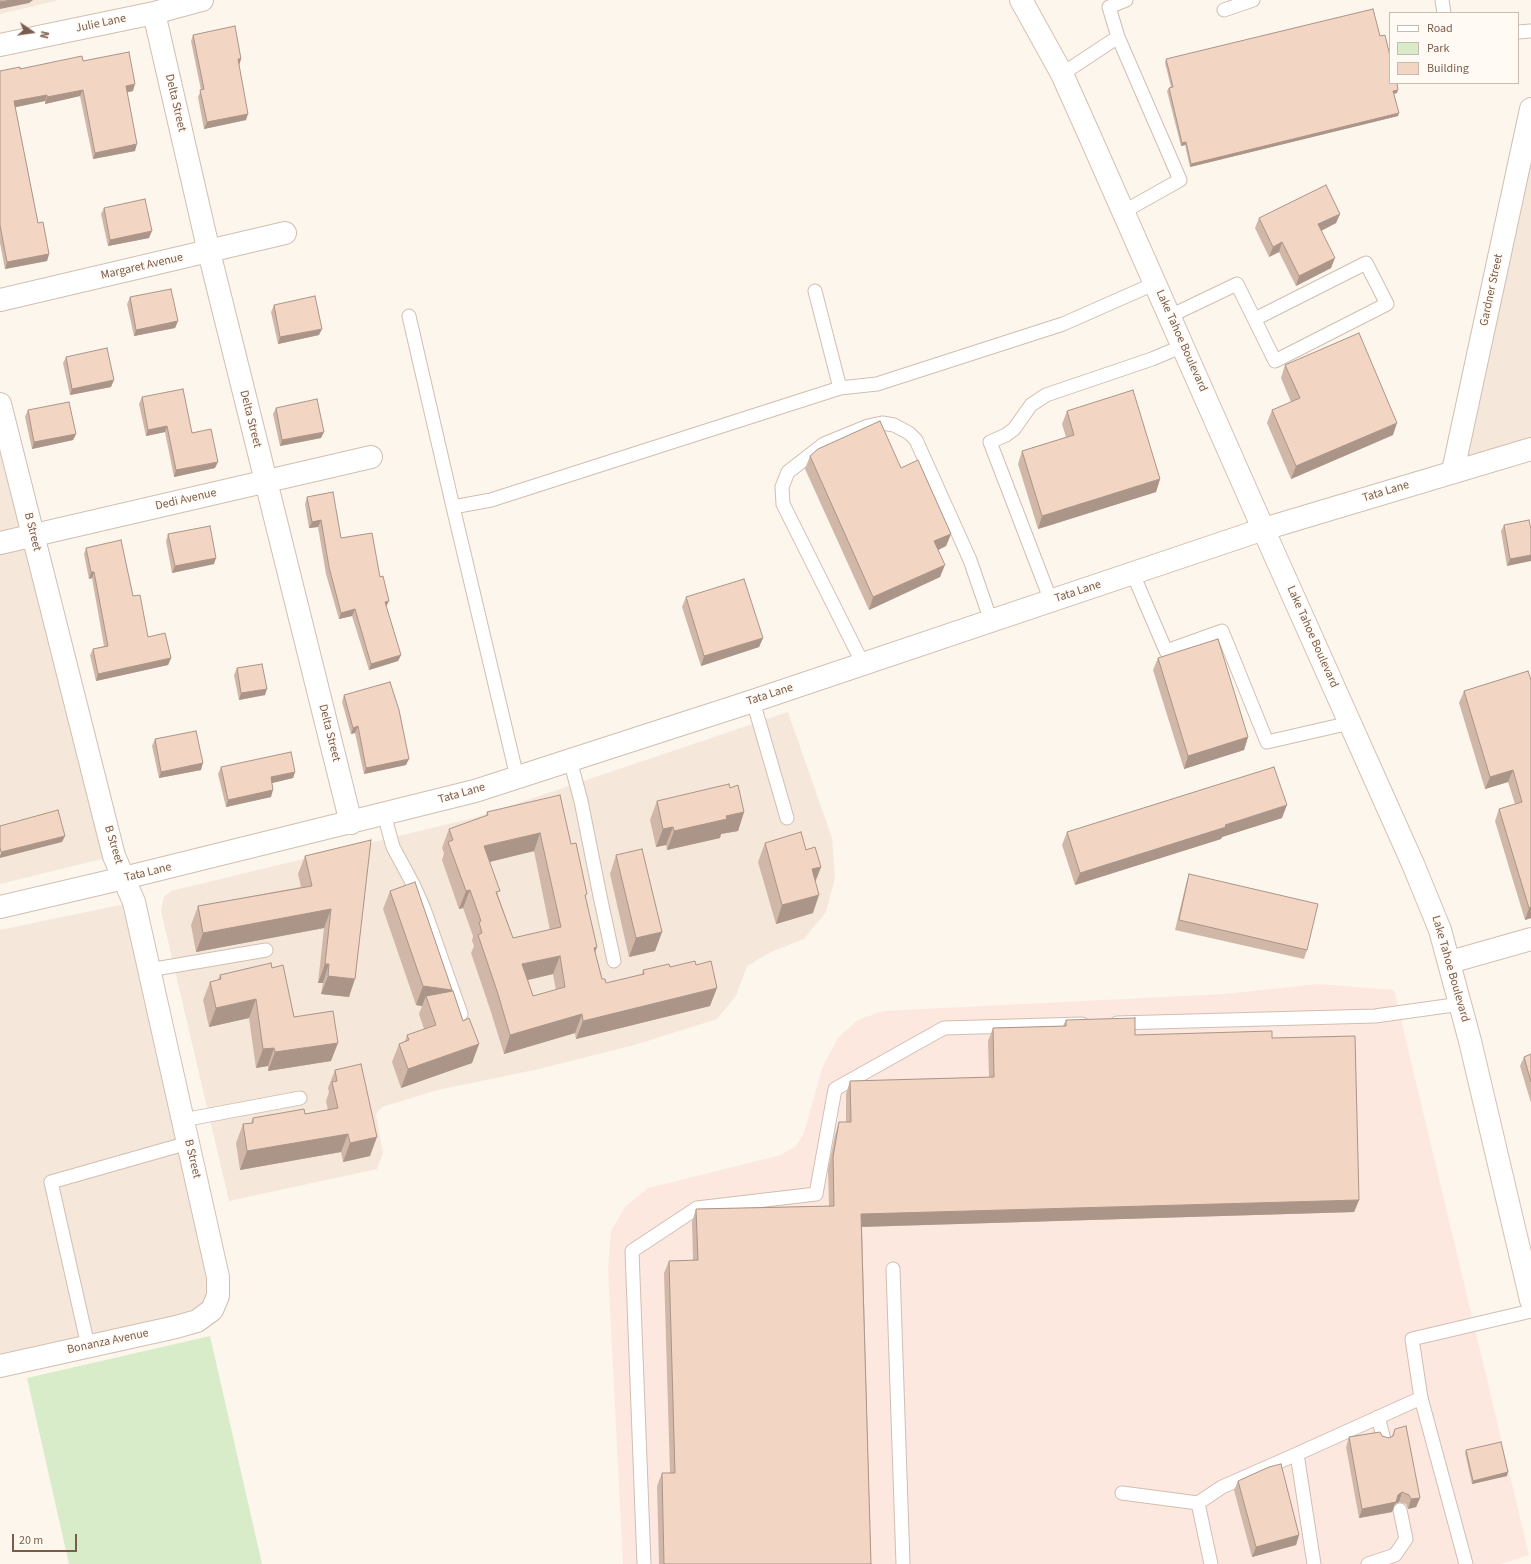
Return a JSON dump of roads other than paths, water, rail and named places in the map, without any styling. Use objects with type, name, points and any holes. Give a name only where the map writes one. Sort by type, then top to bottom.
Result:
[{"type":"street","name":"Julie Lane","points":[[0,45],[154,13],[202,0]]},
{"type":"street","name":"Lake Tahoe Boulevard","points":[[1021,0],[1062,74],[1413,864],[1440,930],[1461,1004],[1531,1300]]},
{"type":"street","name":"Delta Street","points":[[154,13],[209,252],[351,823]]},
{"type":"street","name":"Gardner Street","points":[[1454,471],[1531,109]]},
{"type":"street","name":"Margaret Avenue","points":[[0,300],[285,233]]},
{"type":"street","name":"B Street","points":[[0,404],[114,856],[134,902],[218,1277],[218,1296],[212,1310]]},
{"type":"street","name":"Tata Lane","points":[[0,907],[351,823],[475,791],[753,701],[1264,529],[1531,449]]},
{"type":"street","name":"Dedi Avenue","points":[[0,543],[371,457]]},
{"type":"street","points":[[1450,962],[1531,939]]},
{"type":"street","name":"Bonanza Avenue","points":[[0,1366],[176,1327],[197,1321],[212,1310]]},
{"type":"lane","points":[[1123,212],[1180,180],[1118,37],[1109,7],[1126,0]]},
{"type":"lane","points":[[1224,10],[1253,0]]},
{"type":"lane","points":[[1442,0],[1444,12]]},
{"type":"lane","points":[[1519,32],[1531,31]]},
{"type":"lane","points":[[1062,74],[1118,37]]},
{"type":"lane","points":[[1170,316],[1237,284],[1275,361],[1387,304],[1366,263],[1255,319]]},
{"type":"lane","points":[[453,507],[491,500],[840,388],[877,384],[1064,324],[1156,283]]},
{"type":"lane","points":[[814,291],[840,388]]},
{"type":"lane","points":[[409,316],[517,777]]},
{"type":"lane","points":[[1051,601],[990,442],[1006,435],[1014,428],[1031,405],[1046,395],[1152,359],[1183,346]]},
{"type":"lane","points":[[863,664],[783,504],[782,487],[788,472],[824,444],[868,426],[882,422],[894,425],[909,433],[916,440],[970,560],[991,621]]},
{"type":"lane","points":[[1133,574],[1166,651],[1222,631],[1267,742],[1350,722]]},
{"type":"lane","points":[[753,701],[787,818]]},
{"type":"lane","points":[[570,760],[586,822],[614,961]]},
{"type":"lane","points":[[384,814],[393,847],[414,886],[424,909],[461,1014]]},
{"type":"lane","points":[[149,970],[266,950]]},
{"type":"lane","points":[[644,1564],[632,1251],[697,1208],[816,1194],[835,1089],[944,1028],[1375,1016],[1461,1004]]},
{"type":"lane","points":[[183,1120],[300,1098]]},
{"type":"lane","points":[[88,1346],[51,1182],[188,1143]]},
{"type":"lane","points":[[893,1269],[903,1564]]},
{"type":"lane","points":[[1466,1564],[1421,1398],[1412,1339],[1531,1311]]},
{"type":"lane","points":[[1122,1493],[1198,1503],[1222,1487],[1421,1398]]},
{"type":"lane","points":[[1378,1418],[1384,1440]]},
{"type":"lane","points":[[1296,1454],[1314,1564]]},
{"type":"lane","points":[[1198,1503],[1211,1564]]},
{"type":"lane","points":[[1368,1564],[1395,1555],[1406,1540],[1400,1510]]}]
